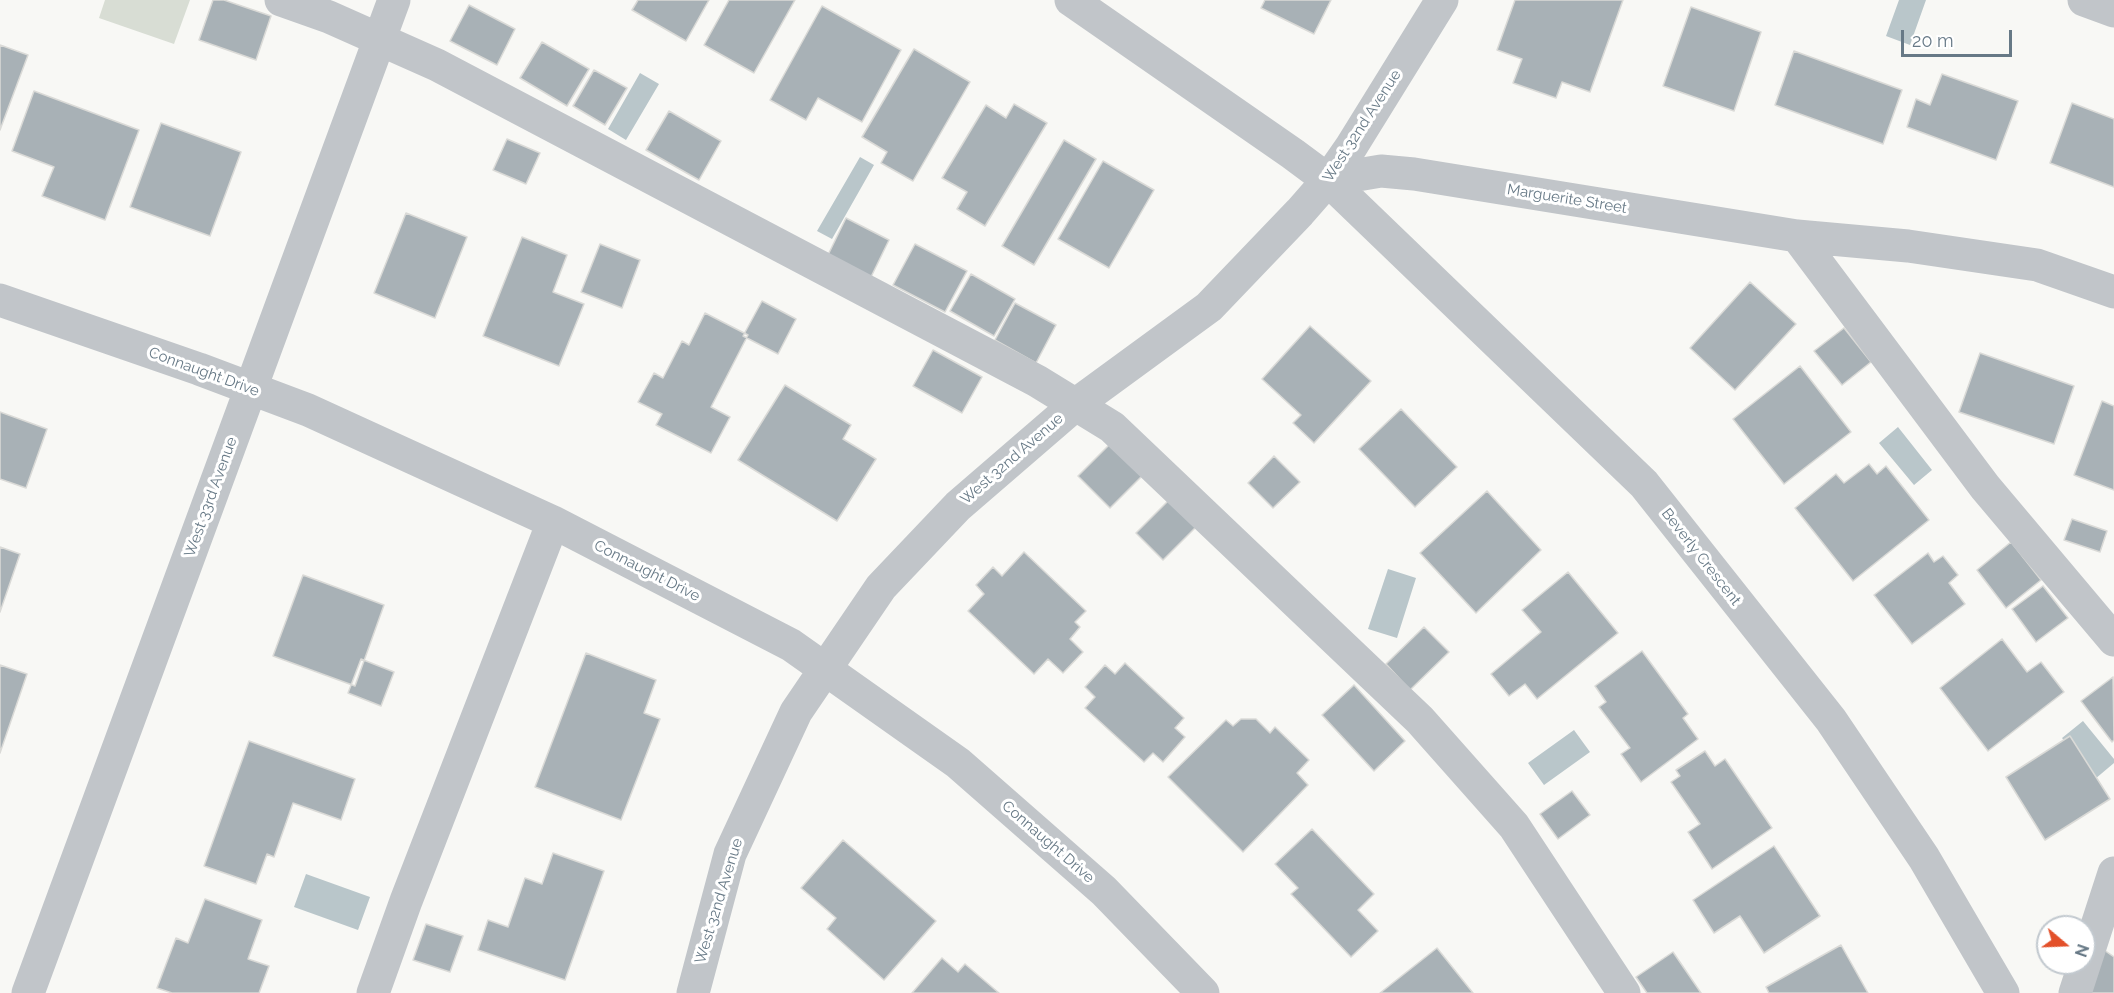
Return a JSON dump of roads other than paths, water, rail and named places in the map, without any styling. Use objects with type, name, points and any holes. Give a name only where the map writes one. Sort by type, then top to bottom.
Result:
[{"type":"street","points":[[281,0],[329,17],[437,65],[1037,381],[1112,427],[1420,720],[1514,826],[1624,993]]},
{"type":"street","name":"West 33rd Avenue","points":[[28,993],[394,0]]},
{"type":"street","points":[[1071,0],[1293,153],[1328,180]]},
{"type":"street","name":"West 32nd Avenue","points":[[693,993],[730,854],[796,712],[881,587],[958,506],[1075,405],[1209,307],[1300,212],[1328,180],[1362,130],[1442,0]]},
{"type":"street","points":[[2084,0],[2114,11]]},
{"type":"street","name":"Marguerite Street","points":[[1328,180],[1381,171],[1414,174],[1797,236],[1908,246],[2037,266],[2114,292]]},
{"type":"street","name":"Beverly Crescent","points":[[1328,180],[1644,484],[1831,720],[1924,858],[2003,993]]},
{"type":"street","points":[[1797,236],[1984,487],[2114,640]]},
{"type":"street","name":"Connaught Drive","points":[[0,300],[308,410],[553,522],[791,645],[958,763],[1104,891],[1203,993]]},
{"type":"street","points":[[374,993],[406,901],[553,522]]},
{"type":"street","points":[[2075,993],[2114,873]]}]
